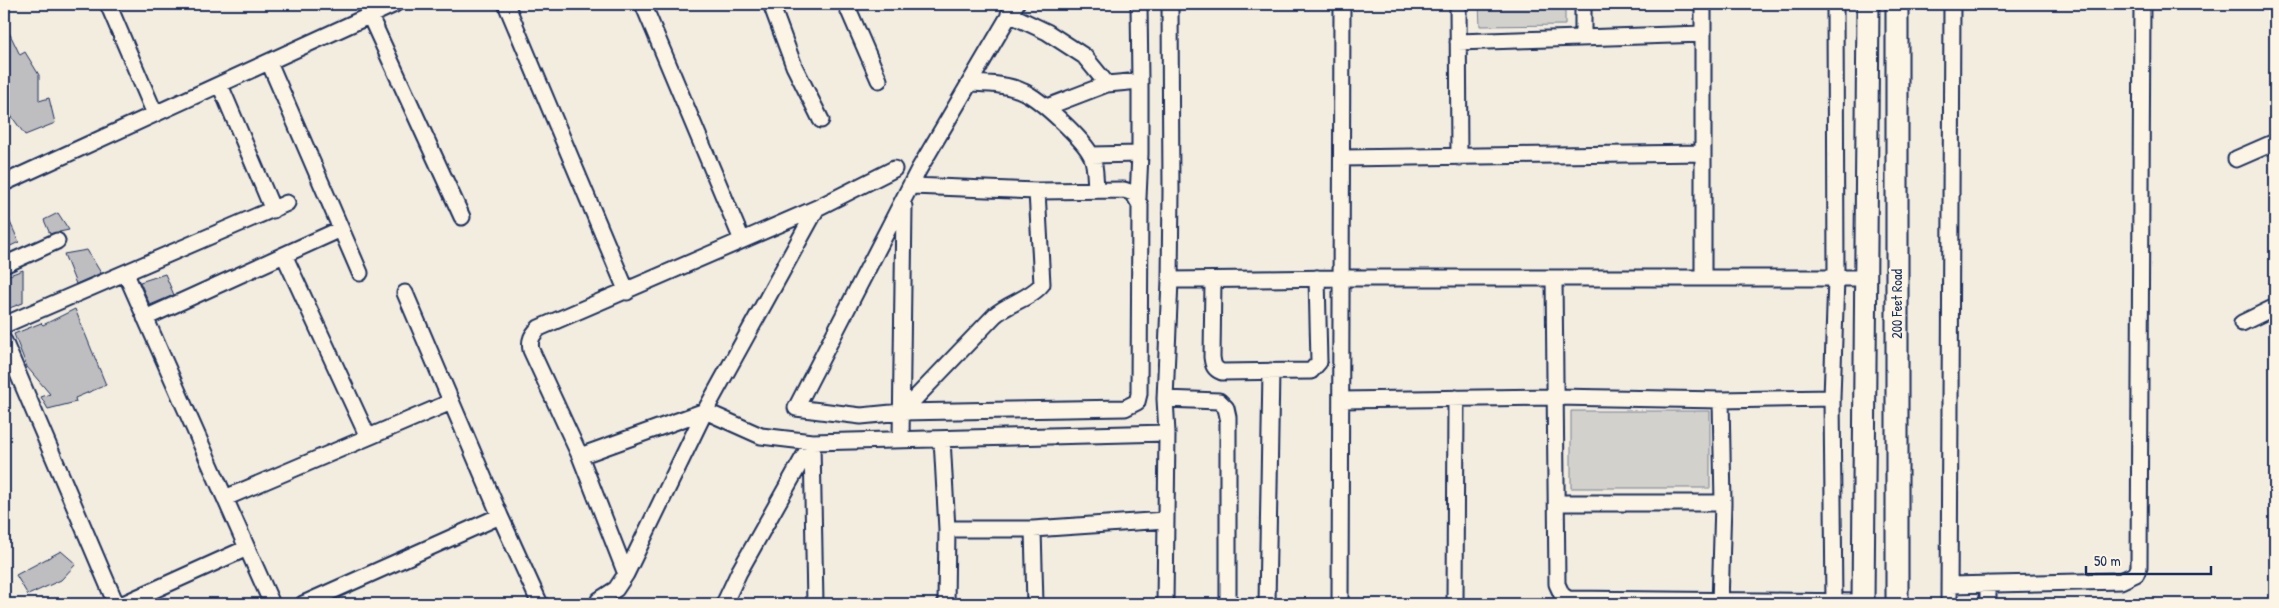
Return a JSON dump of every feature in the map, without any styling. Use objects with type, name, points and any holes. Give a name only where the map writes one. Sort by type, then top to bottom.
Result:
[{"type":"street","points":[[108,4],[155,114]]},
{"type":"street","points":[[4,183],[395,4]]},
{"type":"street","points":[[506,4],[627,292]]},
{"type":"street","points":[[643,4],[742,240]]},
{"type":"street","points":[[770,4],[794,66],[821,120]]},
{"type":"street","points":[[846,4],[880,80]]},
{"type":"street","points":[[1107,84],[1084,56],[1013,9],[919,169],[904,202],[796,408],[861,416],[902,412],[1125,408],[1137,402],[1139,394],[1140,215],[1138,198],[1140,154],[1139,4]]},
{"type":"street","points":[[1165,604],[1167,433],[1165,399],[1170,280],[1170,4]]},
{"type":"street","points":[[1340,604],[1342,4]]},
{"type":"street","points":[[1458,4],[1458,157]]},
{"type":"street","points":[[1582,4],[1583,38]]},
{"type":"street","points":[[1703,277],[1704,4]]},
{"type":"street","points":[[1834,603],[1832,398],[1836,278],[1835,4]]},
{"type":"street","points":[[1554,278],[1558,503],[1557,584],[1562,595],[1568,599],[1618,602],[1863,603],[1868,4]]},
{"type":"street","name":"200 Feet Road","points":[[1897,4],[1897,604]]},
{"type":"street","points":[[1949,604],[1952,4]]},
{"type":"street","points":[[1949,585],[2121,581],[2136,574],[2139,566],[2142,4]]},
{"type":"street","points":[[370,16],[462,217]]},
{"type":"street","points":[[1458,42],[1704,34]]},
{"type":"street","points":[[269,62],[360,273]]},
{"type":"street","points":[[1046,107],[1107,84],[1140,81]]},
{"type":"street","points":[[970,83],[999,85],[1024,91],[1046,107],[1091,155],[1096,189]]},
{"type":"street","points":[[4,325],[280,207],[220,85]]},
{"type":"street","points":[[2236,159],[2275,142]]},
{"type":"street","points":[[1342,158],[1703,153]]},
{"type":"street","points":[[1091,155],[1140,154]]},
{"type":"street","points":[[626,574],[580,456],[529,342],[539,328],[627,292],[817,208],[894,169]]},
{"type":"street","points":[[912,186],[1037,191],[1124,190],[1133,193],[1138,198]]},
{"type":"street","points":[[902,412],[995,315],[1042,284],[1037,191]]},
{"type":"street","points":[[901,440],[904,202]]},
{"type":"street","points":[[599,600],[616,589],[626,574],[704,411],[817,208]]},
{"type":"street","points":[[145,318],[341,229]]},
{"type":"street","points":[[4,265],[57,241]]},
{"type":"street","points":[[284,255],[368,437]]},
{"type":"street","points":[[126,274],[272,604]]},
{"type":"street","points":[[1170,280],[1317,278],[1866,278]]},
{"type":"street","points":[[1213,280],[1213,365],[1217,370],[1222,372],[1311,371],[1319,362],[1317,278]]},
{"type":"street","points":[[404,293],[540,604]]},
{"type":"street","points":[[2242,322],[2275,307]]},
{"type":"street","points":[[4,340],[116,604]]},
{"type":"street","points":[[1267,604],[1271,371]]},
{"type":"street","points":[[1341,400],[1556,397],[1721,400],[1832,398]]},
{"type":"street","points":[[1455,604],[1456,398]]},
{"type":"street","points":[[1165,399],[1219,401],[1226,408],[1228,417],[1228,604]]},
{"type":"street","points":[[1720,602],[1723,503],[1721,400]]},
{"type":"street","points":[[225,498],[451,402]]},
{"type":"street","points":[[580,456],[704,411],[761,436],[812,442],[1167,433]]},
{"type":"street","points":[[942,439],[947,529],[946,604]]},
{"type":"street","points":[[724,604],[739,572],[812,442]]},
{"type":"street","points":[[812,442],[815,604]]},
{"type":"street","points":[[1558,503],[1723,503]]},
{"type":"street","points":[[303,604],[500,516]]},
{"type":"street","points":[[947,529],[1034,529],[1165,520]]},
{"type":"street","points":[[1034,529],[1035,604]]},
{"type":"street","points":[[123,604],[247,548]]},
{"type":"street","points":[[1988,584],[1988,604]]},
{"type":"shaded area","points":[[1479,4],[1565,4],[1565,25],[1480,26]]},
{"type":"shaded area","points":[[1571,411],[1710,411],[1710,488],[1571,488]]},
{"type":"building","points":[[4,22],[20,55],[25,52],[39,75],[39,101],[49,98],[55,123],[25,135],[7,110],[4,97]]},
{"type":"building","points":[[4,209],[19,242],[4,249]]},
{"type":"building","points":[[58,213],[69,230],[50,234],[44,220]]},
{"type":"building","points":[[87,250],[101,273],[76,284],[64,254]]},
{"type":"building","points":[[23,270],[23,303],[4,310],[4,277]]},
{"type":"building","points":[[165,274],[174,295],[150,305],[140,282]]},
{"type":"building","points":[[75,309],[106,385],[75,398],[76,402],[48,409],[41,397],[50,394],[27,367],[14,334],[41,323],[43,325]]},
{"type":"building","points":[[61,551],[76,564],[61,580],[28,595],[16,575]]}]
